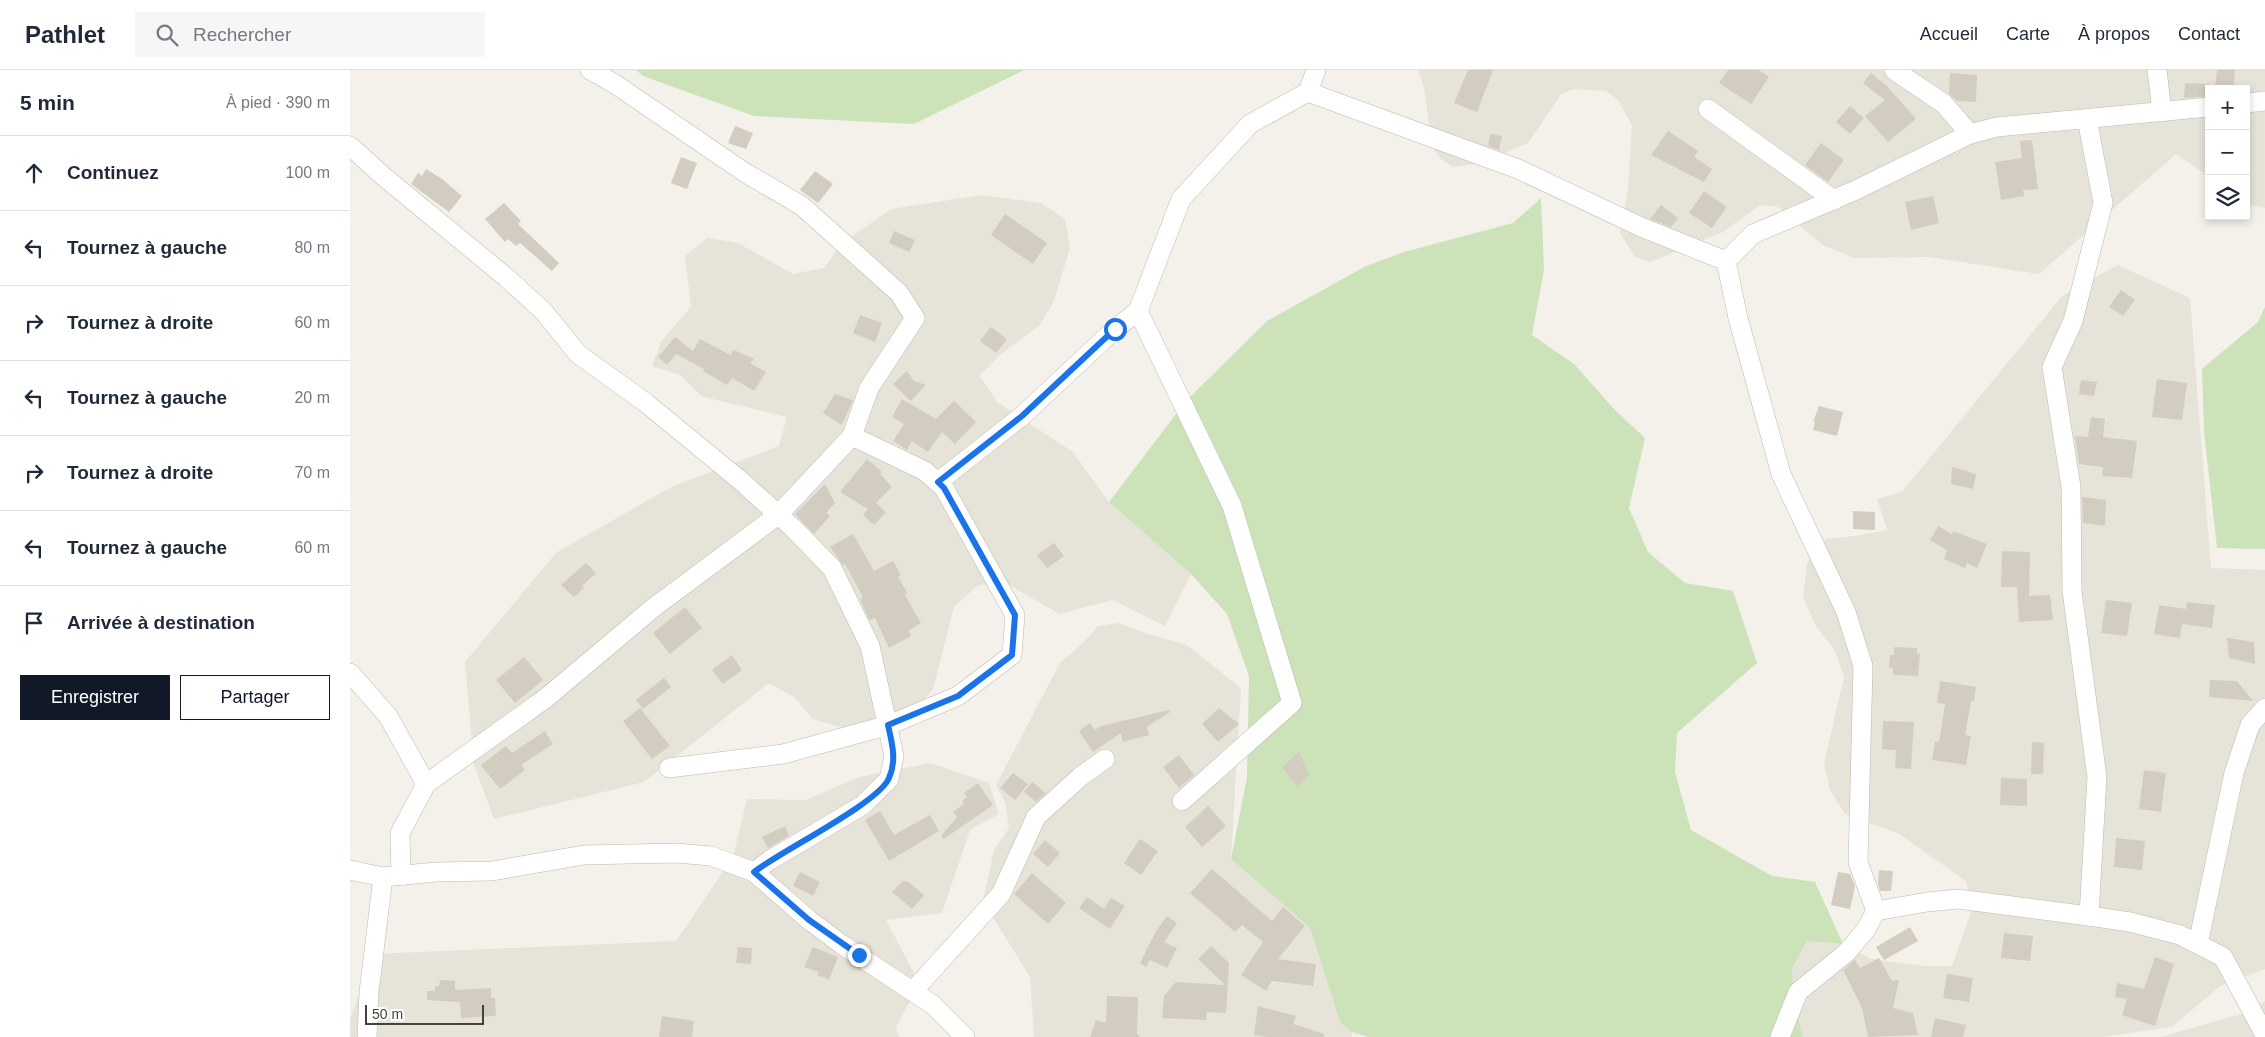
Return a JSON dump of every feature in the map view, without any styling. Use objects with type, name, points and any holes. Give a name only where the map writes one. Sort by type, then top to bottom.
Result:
[{"type":"street","points":[[367,1037],[369,992],[400,833],[426,784],[546,698],[653,608],[778,515],[852,436],[870,388],[915,318],[899,293],[802,206],[744,172],[615,84],[590,70]]},
{"type":"street","points":[[938,482],[1022,416],[1115,329],[1138,312],[1182,199],[1250,124],[1308,92],[1316,70]]},
{"type":"street","points":[[1894,70],[1942,103],[1970,134]]},
{"type":"street","points":[[2157,70],[2162,112]]},
{"type":"street","points":[[1308,92],[1518,169],[1641,228],[1726,261]]},
{"type":"street","points":[[2250,103],[2265,102]]},
{"type":"street","points":[[1726,261],[1753,234],[1834,200],[1970,134],[1997,127],[2205,107]]},
{"type":"street","points":[[1708,109],[1834,200]]},
{"type":"street","points":[[2087,119],[2104,203],[2073,320],[2052,367],[2071,487],[2072,591],[2097,777],[2089,916]]},
{"type":"street","points":[[350,146],[383,176],[507,278],[544,312],[578,354],[646,403],[741,481],[832,568],[870,646],[894,756],[889,779],[863,805],[770,860],[754,872]]},
{"type":"street","points":[[1726,261],[1738,318],[1781,474],[1846,612],[1863,666],[1858,862],[1876,910],[1865,931],[1846,953],[1798,992],[1780,1037]]},
{"type":"street","points":[[1138,312],[1232,506],[1292,704],[1182,801]]},
{"type":"street","points":[[670,768],[783,754],[888,725],[958,696],[1012,655],[1015,615],[944,488],[925,471],[852,436]]},
{"type":"street","points":[[350,673],[388,716],[426,784]]},
{"type":"street","points":[[2198,944],[2234,773],[2250,725],[2265,708]]},
{"type":"street","points":[[913,991],[1001,894],[1036,817],[1080,777],[1105,759]]},
{"type":"street","points":[[350,870],[392,877],[436,872],[492,871],[584,855],[648,854],[711,856],[754,872],[815,925],[933,1005],[965,1037]]},
{"type":"street","points":[[1876,910],[1958,899],[2130,922],[2180,934],[2222,957],[2265,1035]]},
{"type":"shaded area","points":[[1418,70],[2265,70],[2265,208],[2250,205],[2250,85],[2205,85],[2205,174],[2176,154],[2039,274],[1929,257],[1854,258],[1823,245],[1778,207],[1760,205],[1723,232],[1650,262],[1635,257],[1620,233],[1628,190],[1632,126],[1618,100],[1606,91],[1574,89],[1561,94],[1528,143],[1482,163],[1453,167],[1441,159],[1432,146],[1424,87]]},
{"type":"shaded area","points":[[982,195],[1041,203],[1065,219],[1070,248],[1054,301],[1040,325],[1001,354],[980,376],[997,402],[1073,452],[1109,502],[1191,574],[1165,626],[1113,600],[1059,614],[1008,584],[978,585],[954,607],[933,689],[915,713],[889,725],[843,728],[813,719],[794,697],[769,683],[644,782],[494,819],[474,765],[465,662],[556,553],[673,486],[779,446],[787,417],[701,396],[680,375],[652,366],[662,340],[691,307],[685,256],[707,238],[738,243],[793,274],[824,268],[841,244],[891,209]]},
{"type":"shaded area","points":[[2118,265],[2190,298],[2211,568],[2265,570],[2265,969],[2220,986],[2172,1027],[2101,1037],[1803,1037],[1793,996],[1791,968],[1807,941],[1843,944],[1871,959],[1925,966],[1952,966],[1972,909],[1966,881],[1899,834],[1845,814],[1830,790],[1824,763],[1844,677],[1835,651],[1816,626],[1803,597],[1807,563],[1825,539],[1887,530],[1877,499],[1902,492],[2062,296]]},
{"type":"shaded area","points":[[1119,623],[1151,635],[1187,645],[1241,688],[1231,859],[1310,928],[1340,1022],[1352,1032],[1352,1037],[1034,1037],[1030,977],[983,901],[994,850],[1009,828],[1005,802],[996,785],[1060,663],[1085,641],[1098,626]]},
{"type":"shaded area","points":[[931,763],[989,783],[999,814],[970,830],[942,913],[886,920],[914,973],[910,1001],[896,1027],[899,1037],[350,1037],[350,1019],[373,954],[676,941],[733,857],[747,799],[806,800],[859,777]]},
{"type":"shaded area","points":[[2265,1001],[2265,1037],[2161,1037],[2251,1011]]},
{"type":"green space","points":[[636,70],[1024,70],[914,124],[754,116],[643,76]]},
{"type":"green space","points":[[1541,198],[1544,270],[1532,335],[1574,364],[1615,410],[1645,438],[1629,508],[1648,552],[1685,583],[1733,591],[1757,663],[1677,733],[1675,772],[1691,830],[1772,876],[1815,882],[1843,944],[1807,941],[1792,968],[1793,996],[1803,1037],[1368,1037],[1352,1032],[1340,1022],[1310,928],[1231,859],[1247,777],[1249,676],[1227,614],[1191,574],[1109,502],[1186,401],[1267,321],[1366,266],[1404,252],[1513,223]]},
{"type":"green space","points":[[2265,307],[2265,549],[2217,548],[2204,431],[2202,369],[2258,322]]},
{"type":"building","points":[[1468,70],[1493,70],[1477,112],[1454,103]]},
{"type":"building","points":[[1728,70],[1759,70],[1769,77],[1751,104],[1719,83]]},
{"type":"building","points":[[2217,70],[2235,70],[2233,85],[2215,85]]},
{"type":"building","points":[[1871,73],[1886,85],[1916,119],[1888,142],[1865,116],[1885,100],[1863,83]]},
{"type":"building","points":[[1950,73],[1977,75],[1976,102],[1957,101],[1949,94]]},
{"type":"building","points":[[2185,83],[2209,84],[2205,85],[2205,96],[2184,98]]},
{"type":"building","points":[[1850,106],[1864,118],[1850,134],[1836,122]]},
{"type":"building","points":[[735,126],[753,133],[746,149],[728,143]]},
{"type":"building","points":[[1668,131],[1698,151],[1694,157],[1712,169],[1704,182],[1651,155]]},
{"type":"building","points":[[1490,134],[1502,136],[1499,150],[1488,146]]},
{"type":"building","points":[[2032,140],[2038,189],[2023,190],[2024,196],[2001,200],[1995,162],[2022,158],[2020,141]]},
{"type":"building","points":[[1821,143],[1844,160],[1828,182],[1805,165]]},
{"type":"building","points":[[681,157],[697,163],[687,189],[671,183]]},
{"type":"building","points":[[426,169],[442,179],[462,196],[449,212],[411,184],[418,173],[422,176]]},
{"type":"building","points":[[815,171],[833,184],[818,203],[800,190]]},
{"type":"building","points":[[1704,191],[1727,207],[1712,228],[1689,213]]},
{"type":"building","points":[[1933,196],[1939,223],[1911,230],[1905,202]]},
{"type":"building","points":[[504,203],[521,221],[518,224],[559,263],[552,271],[520,243],[516,246],[508,239],[505,242],[485,219]]},
{"type":"building","points":[[1661,205],[1678,218],[1671,227],[1650,219]]},
{"type":"building","points":[[1005,214],[1047,243],[1033,264],[991,235]]},
{"type":"building","points":[[894,231],[915,240],[909,252],[889,243]]},
{"type":"building","points":[[2121,290],[2135,300],[2123,316],[2109,307]]},
{"type":"building","points":[[860,315],[882,323],[875,342],[853,333]]},
{"type":"building","points":[[991,327],[1007,339],[996,353],[980,341]]},
{"type":"building","points":[[675,337],[693,351],[700,339],[730,355],[734,350],[754,359],[750,363],[766,372],[754,391],[732,378],[727,385],[703,371],[704,369],[676,354],[667,365],[658,357]]},
{"type":"building","points":[[907,371],[914,381],[926,385],[911,401],[893,384]]},
{"type":"building","points":[[2157,379],[2187,383],[2182,420],[2152,417]]},
{"type":"building","points":[[2081,380],[2097,382],[2094,396],[2079,394]]},
{"type":"building","points":[[835,394],[853,400],[842,425],[823,413]]},
{"type":"building","points":[[902,399],[936,419],[954,401],[976,422],[955,444],[942,432],[928,452],[912,441],[907,450],[893,441],[904,424],[892,417]]},
{"type":"building","points":[[1819,406],[1843,412],[1837,436],[1813,430],[1815,422],[1813,422]]},
{"type":"building","points":[[2091,417],[2105,419],[2103,437],[2137,441],[2132,478],[2102,476],[2103,467],[2079,464],[2075,436],[2088,437]]},
{"type":"building","points":[[867,459],[882,472],[880,474],[892,487],[876,503],[886,512],[874,525],[863,515],[868,509],[840,492]]},
{"type":"building","points":[[1952,467],[1976,474],[1973,489],[1951,484]]},
{"type":"building","points":[[825,484],[835,503],[826,513],[830,516],[814,534],[795,514]]},
{"type":"building","points":[[2082,497],[2106,500],[2105,526],[2083,523]]},
{"type":"building","points":[[1853,511],[1875,512],[1875,530],[1853,529]]},
{"type":"building","points":[[1938,526],[1952,534],[1953,531],[1987,544],[1977,568],[1967,563],[1965,568],[1944,559],[1947,550],[1930,540]]},
{"type":"building","points":[[853,534],[874,571],[893,561],[901,575],[898,576],[907,593],[905,595],[921,623],[908,631],[911,636],[889,648],[875,618],[869,619],[860,599],[863,597],[845,564],[843,565],[830,547]]},
{"type":"building","points":[[1054,543],[1064,556],[1047,568],[1037,555]]},
{"type":"building","points":[[2002,551],[2030,552],[2029,596],[2050,595],[2053,620],[2019,622],[2017,587],[2001,587]]},
{"type":"building","points":[[586,563],[596,573],[582,586],[584,588],[574,597],[561,585]]},
{"type":"building","points":[[2106,600],[2132,603],[2127,636],[2101,633]]},
{"type":"building","points":[[2187,602],[2215,605],[2212,628],[2182,624],[2180,638],[2154,634],[2159,605],[2186,609]]},
{"type":"building","points":[[685,607],[702,628],[670,654],[653,633]]},
{"type":"building","points":[[2227,638],[2254,642],[2255,664],[2229,658]]},
{"type":"building","points":[[1894,647],[1917,648],[1917,654],[1920,654],[1918,676],[1893,675],[1893,668],[1889,668],[1890,655],[1894,655]]},
{"type":"building","points":[[732,655],[742,670],[723,684],[712,670]]},
{"type":"building","points":[[524,657],[543,680],[515,703],[496,680]]},
{"type":"building","points":[[664,678],[671,687],[643,709],[636,700]]},
{"type":"building","points":[[2210,680],[2237,681],[2253,701],[2209,697]]},
{"type":"building","points":[[1940,681],[1976,687],[1974,701],[1971,701],[1965,735],[1971,736],[1966,765],[1932,760],[1935,742],[1939,742],[1945,704],[1937,703]]},
{"type":"building","points":[[640,708],[670,746],[652,759],[623,721]]},
{"type":"building","points":[[1219,708],[1239,724],[1218,742],[1202,724]]},
{"type":"building","points":[[1169,710],[1170,712],[1147,727],[1149,735],[1123,742],[1121,733],[1093,752],[1079,731],[1090,723],[1095,730],[1101,726]]},
{"type":"building","points":[[1883,721],[1914,722],[1911,769],[1895,768],[1896,750],[1882,749]]},
{"type":"building","points":[[545,731],[553,744],[521,765],[525,770],[500,789],[481,765],[506,746],[512,753]]},
{"type":"building","points":[[2032,742],[2044,743],[2043,774],[2031,774]]},
{"type":"building","points":[[1299,752],[1309,775],[1297,787],[1282,767]]},
{"type":"building","points":[[1179,755],[1194,775],[1179,788],[1163,767]]},
{"type":"building","points":[[2144,770],[2166,773],[2161,812],[2139,809]]},
{"type":"building","points":[[1013,773],[1028,784],[1015,800],[1000,788]]},
{"type":"building","points":[[2001,778],[2027,779],[2027,806],[2000,805]]},
{"type":"building","points":[[1032,782],[1046,793],[1036,802],[1024,792]]},
{"type":"building","points":[[978,783],[993,805],[944,839],[941,836],[957,817],[953,812],[964,804],[962,801],[967,797],[964,793]]},
{"type":"building","points":[[1208,806],[1226,826],[1202,847],[1185,827]]},
{"type":"building","points":[[880,811],[894,835],[930,815],[939,831],[889,861],[865,820]]},
{"type":"building","points":[[785,826],[789,836],[768,848],[762,837]]},
{"type":"building","points":[[2116,838],[2145,841],[2142,870],[2114,867]]},
{"type":"building","points":[[1140,839],[1158,851],[1141,875],[1124,863]]},
{"type":"building","points":[[1045,840],[1060,853],[1048,867],[1033,854]]},
{"type":"building","points":[[1212,869],[1272,921],[1283,907],[1305,926],[1278,959],[1316,964],[1313,986],[1272,981],[1266,991],[1241,975],[1263,942],[1242,925],[1235,932],[1190,893]]},
{"type":"building","points":[[1879,870],[1893,871],[1891,891],[1880,891],[1878,883]]},
{"type":"building","points":[[800,872],[820,882],[813,896],[793,886]]},
{"type":"building","points":[[1838,872],[1850,874],[1855,886],[1850,909],[1831,905]]},
{"type":"building","points":[[1032,873],[1066,903],[1048,924],[1014,894]]},
{"type":"building","points":[[903,881],[907,881],[924,895],[912,909],[892,892]]},
{"type":"building","points":[[1087,897],[1104,909],[1111,898],[1125,906],[1110,929],[1079,908]]},
{"type":"building","points":[[1167,916],[1177,923],[1164,942],[1177,948],[1167,968],[1150,960],[1146,967],[1140,963],[1156,931]]},
{"type":"building","points":[[1910,927],[1918,941],[1884,960],[1876,947]]},
{"type":"building","points":[[2004,933],[2033,936],[2030,961],[2001,958]]},
{"type":"building","points":[[1211,946],[1229,963],[1226,1013],[1207,1012],[1206,1020],[1162,1018],[1164,996],[1176,982],[1225,985],[1198,959]]},
{"type":"building","points":[[738,947],[752,948],[751,964],[736,963]]},
{"type":"building","points":[[813,947],[838,957],[829,980],[817,975],[819,972],[804,967]]},
{"type":"building","points":[[2155,957],[2174,964],[2155,1026],[2122,1015],[2127,999],[2115,997],[2117,983],[2144,989]]},
{"type":"building","points":[[1879,958],[1892,981],[1899,980],[1893,1008],[1913,1013],[1918,1035],[1868,1037],[1862,1008],[1843,970],[1855,960],[1860,968]]},
{"type":"building","points":[[1947,974],[1973,978],[1969,1002],[1943,998]]},
{"type":"building","points":[[440,980],[455,981],[455,990],[491,988],[491,998],[495,998],[496,1016],[461,1018],[460,1002],[427,1000],[427,991],[435,991],[435,986],[439,986]]},
{"type":"building","points":[[1107,996],[1138,997],[1137,1034],[1139,1037],[1090,1037],[1096,1020],[1106,1023]]},
{"type":"building","points":[[1258,1006],[1296,1016],[1293,1024],[1324,1034],[1324,1037],[1267,1037],[1254,1035]]},
{"type":"building","points":[[662,1016],[694,1021],[692,1037],[659,1037]]},
{"type":"building","points":[[1935,1018],[1966,1025],[1963,1037],[1931,1037]]},
{"type":"route","points":[[859,955],[809,920],[754,872],[804,838],[863,805],[889,779],[894,756],[888,725],[958,696],[1012,655],[1015,615],[944,488],[938,482],[1022,416],[1115,329]]}]
